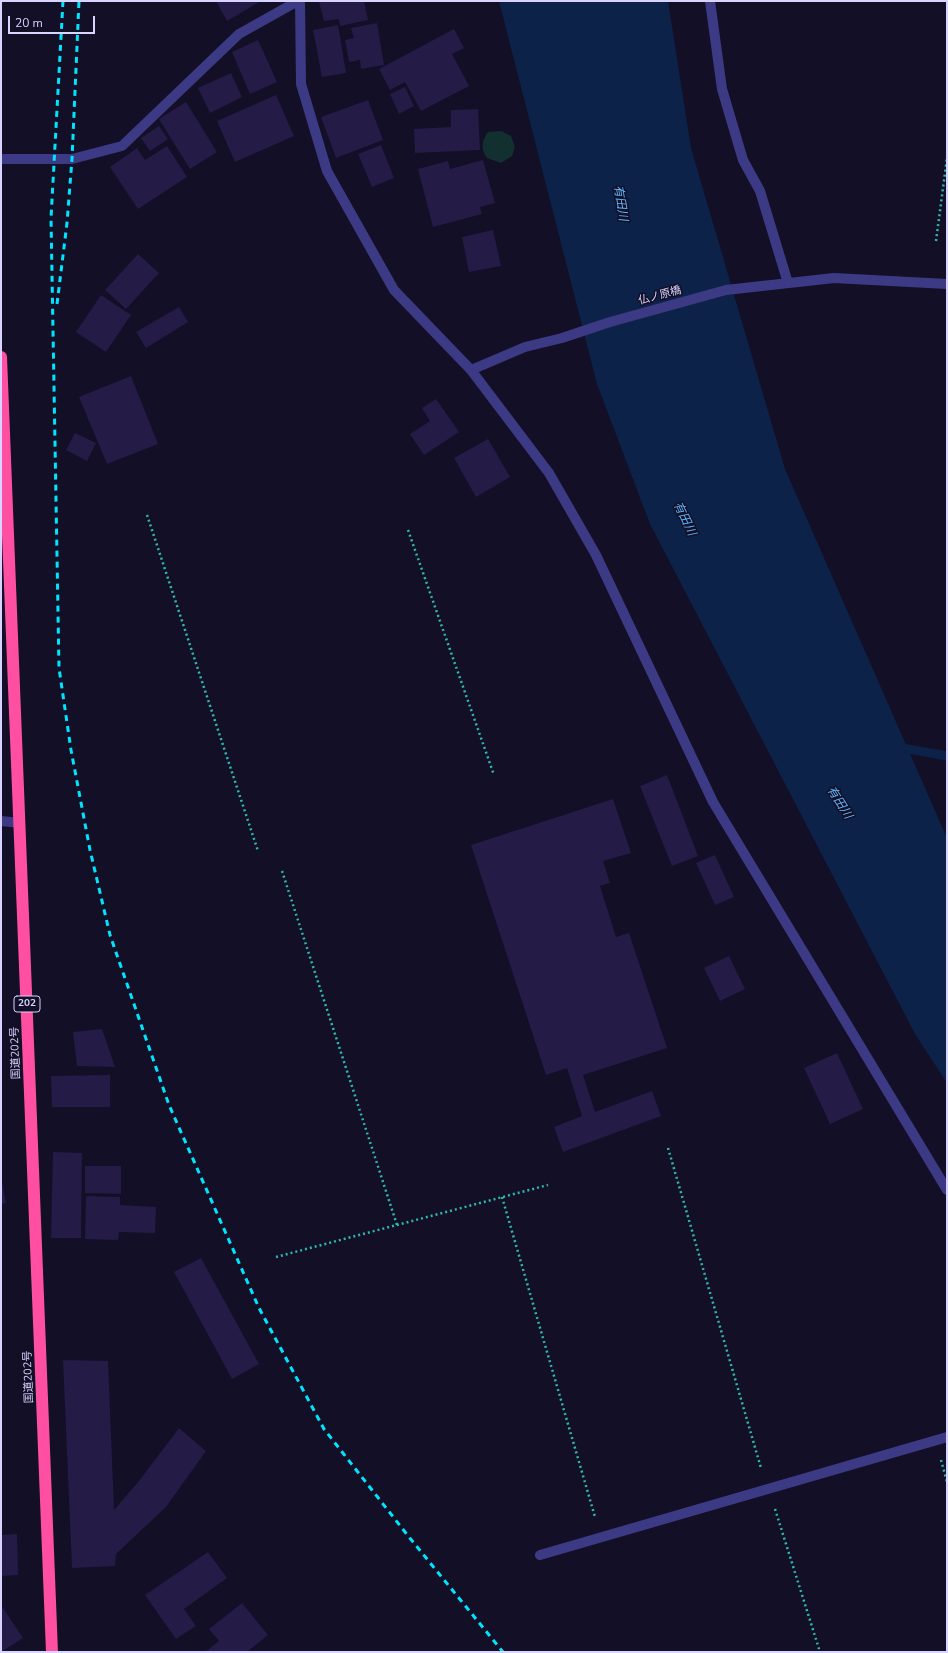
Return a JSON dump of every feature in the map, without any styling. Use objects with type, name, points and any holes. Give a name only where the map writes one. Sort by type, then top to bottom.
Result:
[{"type":"highway","name":"国道202号","points":[[1,357],[52,1652]]},
{"type":"street","points":[[1,159],[72,159],[122,146],[239,34],[299,1],[301,84],[327,171],[394,290],[470,370],[549,473],[596,555],[713,802],[947,1190]]},
{"type":"street","points":[[710,1],[722,89],[743,160],[760,191],[788,283]]},
{"type":"street","name":"仏ノ原橋","points":[[470,370],[525,347],[562,338],[610,322],[726,290],[834,278],[947,284]]},
{"type":"street","points":[[1,821],[20,823]]},
{"type":"street","points":[[540,1555],[947,1437]]},
{"type":"path","points":[[936,241],[947,158]]},
{"type":"path","points":[[147,515],[258,851]]},
{"type":"path","points":[[408,530],[494,775]]},
{"type":"path","points":[[282,871],[398,1225]]},
{"type":"path","points":[[668,1148],[761,1468]]},
{"type":"path","points":[[276,1257],[548,1185]]},
{"type":"path","points":[[502,1197],[595,1517]]},
{"type":"path","points":[[940,1458],[947,1482]]},
{"type":"path","points":[[775,1509],[820,1652]]},
{"type":"green space","points":[[501,131],[511,136],[515,147],[512,156],[501,163],[487,158],[483,145],[484,139],[488,132]]},
{"type":"water","name":"有田川","points":[[499,1],[668,1],[691,148],[785,469],[947,838],[947,1083],[915,1034],[650,524],[597,384]]},
{"type":"building","points":[[216,1],[261,1],[227,21]]},
{"type":"building","points":[[364,1],[368,20],[340,26],[339,19],[324,21],[319,2]]},
{"type":"building","points":[[377,23],[384,65],[361,69],[360,60],[349,62],[345,40],[354,38],[351,28]]},
{"type":"building","points":[[338,25],[346,73],[322,77],[313,30]]},
{"type":"building","points":[[454,29],[464,48],[452,54],[469,86],[421,111],[405,82],[390,90],[379,69]]},
{"type":"building","points":[[258,40],[277,82],[250,94],[232,52]]},
{"type":"building","points":[[231,73],[242,97],[210,113],[198,88]]},
{"type":"building","points":[[405,87],[414,106],[399,114],[390,94]]},
{"type":"building","points":[[276,95],[294,136],[235,162],[217,121]]},
{"type":"building","points":[[368,100],[383,140],[336,158],[321,117]]},
{"type":"building","points":[[186,102],[217,152],[190,169],[159,119]]},
{"type":"building","points":[[478,109],[480,150],[415,153],[414,129],[451,127],[451,110]]},
{"type":"building","points":[[159,126],[168,139],[150,151],[141,138]]},
{"type":"building","points":[[381,145],[394,178],[372,187],[358,154]]},
{"type":"building","points":[[167,146],[187,177],[138,209],[110,167],[137,148],[145,160]]},
{"type":"building","points":[[483,160],[495,203],[480,207],[482,214],[433,227],[418,169],[448,161],[450,169]]},
{"type":"building","points":[[493,230],[501,266],[469,272],[462,237]]},
{"type":"building","points":[[138,254],[159,273],[126,309],[105,290]]},
{"type":"building","points":[[101,295],[131,315],[106,352],[76,332]]},
{"type":"building","points":[[179,307],[188,322],[146,348],[136,332]]},
{"type":"building","points":[[131,376],[158,444],[107,464],[79,397]]},
{"type":"building","points":[[436,399],[459,432],[424,455],[410,434],[430,421],[422,408]]},
{"type":"building","points":[[75,433],[96,443],[87,461],[66,450]]},
{"type":"building","points":[[488,439],[510,477],[476,497],[454,458]]},
{"type":"building","points":[[667,775],[698,856],[672,866],[640,786]]},
{"type":"building","points":[[613,799],[631,853],[603,861],[610,883],[600,886],[616,937],[629,933],[667,1048],[583,1075],[595,1112],[652,1091],[661,1116],[563,1152],[554,1127],[582,1116],[567,1068],[546,1075],[471,845]]},
{"type":"building","points":[[715,855],[734,897],[715,905],[696,863]]},
{"type":"building","points":[[729,956],[745,989],[720,1001],[704,968]]},
{"type":"building","points":[[102,1029],[115,1067],[77,1066],[73,1032]]},
{"type":"building","points":[[837,1053],[863,1109],[830,1124],[804,1068]]},
{"type":"building","points":[[110,1075],[110,1107],[52,1107],[51,1076]]},
{"type":"building","points":[[53,1152],[82,1153],[81,1238],[51,1238]]},
{"type":"building","points":[[85,1166],[121,1166],[121,1194],[85,1193]]},
{"type":"building","points":[[1,1176],[6,1203],[1,1204]]},
{"type":"building","points":[[86,1196],[120,1197],[120,1205],[156,1207],[155,1233],[119,1232],[118,1240],[85,1239]]},
{"type":"building","points":[[201,1258],[259,1364],[232,1379],[174,1272]]},
{"type":"building","points":[[63,1360],[108,1361],[114,1510],[139,1481],[179,1428],[206,1451],[166,1507],[116,1554],[115,1566],[72,1568]]},
{"type":"building","points":[[17,1534],[18,1575],[1,1576],[1,1535]]},
{"type":"building","points":[[208,1552],[227,1578],[184,1609],[196,1626],[176,1639],[145,1595]]},
{"type":"building","points":[[242,1603],[268,1635],[247,1652],[205,1652],[219,1641],[209,1629]]},
{"type":"building","points":[[3,1608],[23,1638],[1,1652],[1,1609]]},
{"type":"waterway","points":[[897,747],[947,756]]},
{"type":"railway","points":[[63,1],[51,218],[59,668],[71,750],[90,850],[110,935],[169,1105],[259,1308],[324,1429],[409,1537],[503,1652]]},
{"type":"railway","points":[[57,304],[67,223],[72,159],[79,1]]}]
